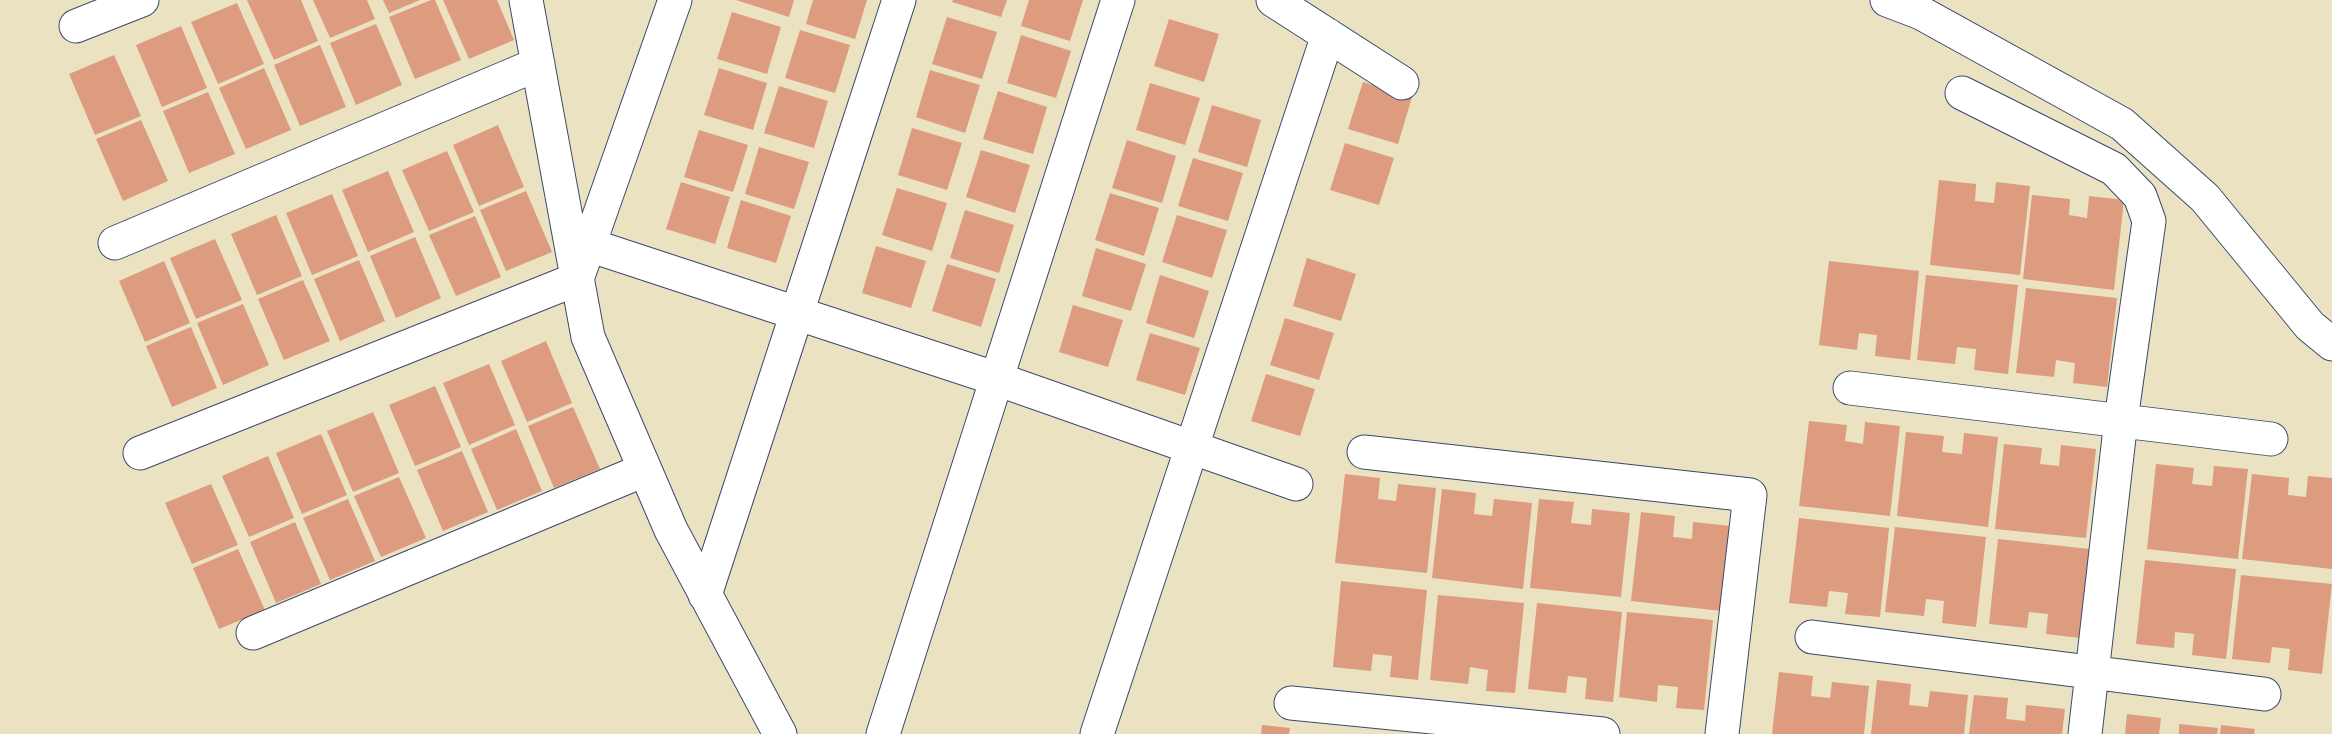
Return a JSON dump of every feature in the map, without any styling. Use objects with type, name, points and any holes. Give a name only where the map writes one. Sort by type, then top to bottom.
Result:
[{"type":"street","points":[[76,26],[142,0]]},
{"type":"street","points":[[526,0],[588,337],[670,530],[780,734]]},
{"type":"street","points":[[140,453],[577,279],[675,0]]},
{"type":"street","points":[[705,595],[799,314],[899,0]]},
{"type":"street","points":[[883,734],[1118,0]]},
{"type":"street","points":[[1273,0],[1402,83]]},
{"type":"street","points":[[1887,0],[1922,13],[2122,124],[2205,198],[2310,326],[2332,344]]},
{"type":"street","points":[[1097,734],[1328,35]]},
{"type":"street","points":[[115,243],[538,64]]},
{"type":"street","points":[[1962,93],[2114,169],[2140,196],[2149,221],[2121,420],[2085,734]]},
{"type":"street","points":[[589,245],[997,379],[1296,484]]},
{"type":"street","points":[[1850,388],[2271,440]]},
{"type":"street","points":[[1364,452],[1750,495],[1722,734]]},
{"type":"street","points":[[253,633],[645,470]]},
{"type":"street","points":[[1812,637],[2264,694]]},
{"type":"street","points":[[1291,703],[1603,734]]},
{"type":"building","points":[[247,0],[301,0],[318,41],[274,60]]},
{"type":"building","points":[[313,0],[367,0],[375,19],[330,38]]},
{"type":"building","points":[[383,0],[420,0],[389,13]]},
{"type":"building","points":[[435,0],[461,60],[415,79],[389,17]]},
{"type":"building","points":[[443,0],[497,0],[514,40],[469,59]]},
{"type":"building","points":[[736,0],[794,0],[789,17]]},
{"type":"building","points":[[813,0],[867,0],[855,39],[806,24]]},
{"type":"building","points":[[953,0],[1007,0],[1001,17],[952,2]]},
{"type":"building","points":[[1029,0],[1083,0],[1070,41],[1021,26]]},
{"type":"building","points":[[237,3],[264,64],[218,84],[191,22]]},
{"type":"building","points":[[732,12],[781,27],[767,74],[717,59]]},
{"type":"building","points":[[947,17],[997,32],[982,79],[932,64]]},
{"type":"building","points":[[1169,19],[1219,34],[1204,82],[1154,66]]},
{"type":"building","points":[[376,24],[402,85],[356,105],[330,43]]},
{"type":"building","points":[[181,26],[207,88],[162,107],[136,45]]},
{"type":"building","points":[[800,30],[850,45],[835,93],[785,78]]},
{"type":"building","points":[[1021,35],[1071,51],[1056,98],[1007,83]]},
{"type":"building","points":[[320,45],[346,107],[300,126],[274,65]]},
{"type":"building","points":[[114,55],[141,116],[95,135],[69,74]]},
{"type":"building","points":[[264,68],[291,130],[246,149],[219,88]]},
{"type":"building","points":[[719,68],[767,83],[753,130],[704,115]]},
{"type":"building","points":[[930,70],[980,85],[965,133],[916,117]]},
{"type":"building","points":[[1363,82],[1412,97],[1398,144],[1348,129]]},
{"type":"building","points":[[1150,83],[1200,98],[1185,145],[1136,130]]},
{"type":"building","points":[[779,86],[828,101],[814,148],[764,133]]},
{"type":"building","points":[[998,91],[1047,107],[1033,154],[983,139]]},
{"type":"building","points":[[208,92],[235,154],[189,173],[163,111]]},
{"type":"building","points":[[1212,105],[1261,120],[1247,167],[1198,152]]},
{"type":"building","points":[[141,120],[168,181],[123,201],[96,139]]},
{"type":"building","points":[[498,125],[524,187],[479,206],[453,145]]},
{"type":"building","points":[[912,128],[962,143],[947,190],[898,175]]},
{"type":"building","points":[[699,130],[748,145],[733,192],[684,177]]},
{"type":"building","points":[[1127,140],[1176,156],[1162,203],[1112,188]]},
{"type":"building","points":[[1345,143],[1394,158],[1379,205],[1330,190]]},
{"type":"building","points":[[759,147],[809,162],[794,209],[745,194]]},
{"type":"building","points":[[981,150],[1030,165],[1015,213],[966,197]]},
{"type":"building","points":[[447,151],[474,212],[429,231],[402,170]]},
{"type":"building","points":[[1193,158],[1243,173],[1228,221],[1178,206]]},
{"type":"building","points":[[388,171],[414,232],[368,252],[342,190]]},
{"type":"building","points":[[1939,180],[1976,184],[1975,201],[1994,203],[1996,182],[2030,186],[2020,275],[1930,265]]},
{"type":"building","points":[[681,182],[730,197],[715,244],[666,229]]},
{"type":"building","points":[[897,188],[947,203],[932,251],[882,235]]},
{"type":"building","points":[[526,191],[552,252],[506,271],[480,210]]},
{"type":"building","points":[[1110,193],[1159,208],[1144,256],[1095,240]]},
{"type":"building","points":[[332,194],[358,256],[312,275],[286,213]]},
{"type":"building","points":[[2032,195],[2070,199],[2069,215],[2087,218],[2089,196],[2124,200],[2114,290],[2023,279]]},
{"type":"building","points":[[741,200],[791,216],[776,263],[727,248]]},
{"type":"building","points":[[965,210],[1014,225],[999,273],[950,258]]},
{"type":"building","points":[[276,215],[302,276],[257,295],[231,234]]},
{"type":"building","points":[[1177,215],[1227,230],[1212,278],[1162,262]]},
{"type":"building","points":[[475,216],[501,277],[456,296],[429,235]]},
{"type":"building","points":[[415,237],[441,298],[396,318],[370,256]]},
{"type":"building","points":[[215,239],[242,300],[196,319],[170,258]]},
{"type":"building","points":[[876,246],[926,261],[911,308],[862,293]]},
{"type":"building","points":[[1096,248],[1146,264],[1131,311],[1082,296]]},
{"type":"building","points":[[1307,258],[1356,274],[1341,321],[1293,306]]},
{"type":"building","points":[[359,260],[385,321],[340,341],[314,279]]},
{"type":"building","points":[[164,261],[190,323],[145,342],[119,281]]},
{"type":"building","points":[[1829,261],[1919,271],[1910,360],[1875,356],[1877,335],[1859,333],[1857,350],[1819,345]]},
{"type":"building","points":[[947,264],[996,279],[981,327],[932,311]]},
{"type":"building","points":[[1160,275],[1209,291],[1194,338],[1146,323]]},
{"type":"building","points":[[1926,275],[2018,285],[2008,374],[1974,370],[1976,349],[1957,347],[1955,364],[1917,360]]},
{"type":"building","points":[[303,280],[330,341],[284,360],[258,299]]},
{"type":"building","points":[[2026,288],[2117,298],[2107,387],[2073,383],[2075,363],[2056,360],[2054,377],[2016,373]]},
{"type":"building","points":[[243,304],[269,365],[223,385],[197,323]]},
{"type":"building","points":[[1073,305],[1123,320],[1108,367],[1059,352]]},
{"type":"building","points":[[1285,318],[1334,333],[1319,380],[1270,365]]},
{"type":"building","points":[[191,327],[217,388],[172,407],[146,346]]},
{"type":"building","points":[[1150,333],[1200,348],[1185,395],[1136,380]]},
{"type":"building","points":[[546,341],[572,403],[527,422],[501,361]]},
{"type":"building","points":[[489,364],[515,425],[469,445],[443,383]]},
{"type":"building","points":[[1266,374],[1315,389],[1300,436],[1251,421]]},
{"type":"building","points":[[435,386],[461,447],[415,466],[389,405]]},
{"type":"building","points":[[573,407],[600,469],[554,488],[528,426]]},
{"type":"building","points":[[373,412],[399,473],[353,492],[327,431]]},
{"type":"building","points":[[1809,421],[1847,425],[1845,441],[1863,444],[1865,422],[1900,426],[1890,516],[1799,506]]},
{"type":"building","points":[[516,429],[542,491],[497,510],[471,449]]},
{"type":"building","points":[[1906,432],[1944,436],[1942,452],[1962,454],[1964,433],[1998,437],[1988,527],[1897,516]]},
{"type":"building","points":[[321,434],[347,495],[302,514],[276,453]]},
{"type":"building","points":[[2004,444],[2042,448],[2040,464],[2059,466],[2061,445],[2096,449],[2086,538],[1995,529]]},
{"type":"building","points":[[462,451],[488,512],[443,531],[417,470]]},
{"type":"building","points":[[268,456],[294,518],[249,537],[222,476]]},
{"type":"building","points":[[2156,464],[2194,468],[2192,484],[2212,486],[2214,466],[2248,469],[2238,559],[2147,549]]},
{"type":"building","points":[[1345,474],[1380,478],[1378,499],[1396,501],[1398,484],[1436,488],[1427,573],[1335,563]]},
{"type":"building","points":[[2252,474],[2289,478],[2288,495],[2306,497],[2308,476],[2332,478],[2332,569],[2242,559]]},
{"type":"building","points":[[399,477],[426,538],[381,557],[354,496]]},
{"type":"building","points":[[211,484],[238,545],[192,564],[165,503]]},
{"type":"building","points":[[1442,489],[1476,493],[1474,514],[1492,516],[1494,499],[1532,503],[1523,589],[1432,578]]},
{"type":"building","points":[[348,499],[375,561],[330,580],[303,518]]},
{"type":"building","points":[[1539,499],[1574,502],[1571,523],[1591,525],[1592,509],[1630,513],[1621,597],[1530,588]]},
{"type":"building","points":[[1641,512],[1675,516],[1673,537],[1692,539],[1693,522],[1731,526],[1722,611],[1631,601]]},
{"type":"building","points":[[1799,518],[1889,528],[1880,617],[1845,614],[1848,593],[1829,591],[1827,607],[1789,603]]},
{"type":"building","points":[[295,522],[321,584],[276,603],[250,542]]},
{"type":"building","points":[[1895,527],[1986,537],[1976,627],[1942,623],[1944,601],[1926,599],[1924,616],[1885,612]]},
{"type":"building","points":[[1998,539],[2090,549],[2080,638],[2046,634],[2048,614],[2029,612],[2027,628],[1989,624]]},
{"type":"building","points":[[238,549],[265,610],[219,629],[193,568]]},
{"type":"building","points":[[2145,560],[2236,569],[2226,659],[2192,655],[2194,634],[2175,632],[2174,648],[2136,644]]},
{"type":"building","points":[[2241,575],[2332,584],[2322,674],[2288,670],[2290,649],[2272,647],[2270,663],[2232,659]]},
{"type":"building","points":[[1341,581],[1427,590],[1418,680],[1390,677],[1392,656],[1373,654],[1371,671],[1333,667]]},
{"type":"building","points":[[1438,595],[1524,603],[1515,693],[1486,691],[1488,670],[1470,667],[1468,684],[1430,680]]},
{"type":"building","points":[[1537,603],[1622,612],[1613,702],[1585,699],[1587,678],[1568,676],[1566,693],[1528,689]]},
{"type":"building","points":[[1627,612],[1713,620],[1704,710],[1676,708],[1678,687],[1658,685],[1657,702],[1619,697]]},
{"type":"building","points":[[1779,672],[1813,676],[1811,696],[1830,698],[1832,682],[1869,686],[1864,734],[1772,734]]},
{"type":"building","points":[[1877,680],[1911,684],[1909,705],[1928,707],[1930,691],[1968,695],[1964,734],[1871,734]]},
{"type":"building","points":[[1974,695],[2008,698],[2006,719],[2025,721],[2026,705],[2065,709],[2062,734],[1969,734]]},
{"type":"building","points":[[2127,714],[2161,718],[2159,734],[2125,734]]},
{"type":"building","points":[[2179,724],[2218,728],[2217,734],[2179,734]]},
{"type":"building","points":[[1262,725],[1290,728],[1289,734],[1261,734]]},
{"type":"building","points":[[2221,725],[2255,729],[2254,734],[2220,734]]}]
